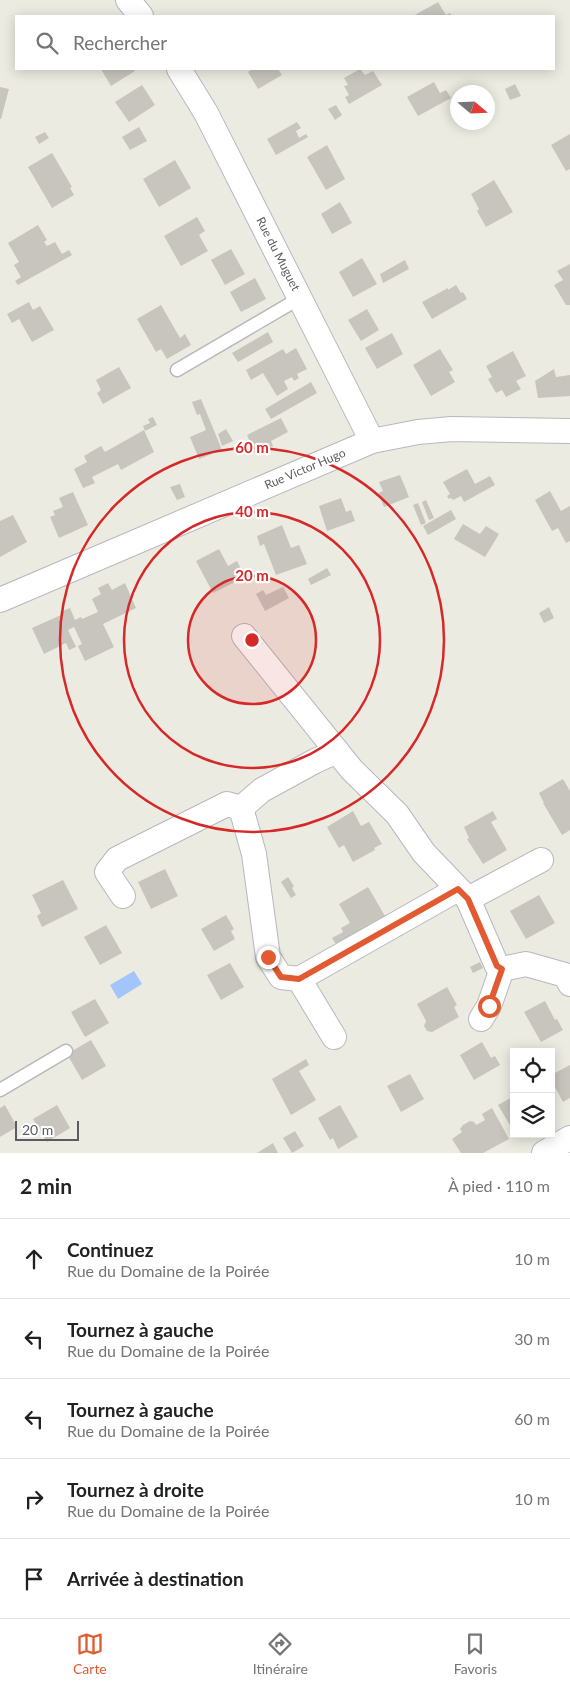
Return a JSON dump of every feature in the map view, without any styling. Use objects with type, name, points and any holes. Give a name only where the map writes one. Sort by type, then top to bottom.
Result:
[{"type":"street","points":[[128,0],[140,15]]},
{"type":"street","name":"Rue du Muguet","points":[[180,70],[206,112],[372,441]]},
{"type":"street","name":"Rue Victor Hugo","points":[[0,600],[372,441],[418,432],[452,429],[570,430]]},
{"type":"street","points":[[244,636],[352,770],[397,814],[424,853],[463,894],[497,966],[502,969],[526,964],[565,975],[570,984]]},
{"type":"street","points":[[240,808],[262,790],[337,751]]},
{"type":"street","points":[[123,896],[107,872],[117,859],[227,804],[240,808]]},
{"type":"street","points":[[240,808],[254,854],[268,957],[281,977],[299,979],[463,894],[542,860]]},
{"type":"street","points":[[481,1019],[489,1006],[502,969]]},
{"type":"street","points":[[299,979],[334,1036]]},
{"type":"street","points":[[544,1153],[570,1138]]},
{"type":"lane","points":[[177,370],[300,298]]},
{"type":"lane","points":[[0,1090],[66,1051]]},
{"type":"water","points":[[134,971],[142,984],[118,999],[110,985]]},
{"type":"building","points":[[438,2],[446,15],[415,15]]},
{"type":"building","points":[[102,70],[135,71],[111,86]]},
{"type":"building","points":[[251,70],[279,70],[282,75],[258,89],[248,72]]},
{"type":"building","points":[[358,70],[361,70],[365,75],[373,71],[382,85],[349,104],[345,97],[349,95],[344,86],[348,85],[344,78]]},
{"type":"building","points":[[434,82],[440,93],[446,90],[450,99],[418,116],[407,97]]},
{"type":"building","points":[[515,84],[521,96],[510,100],[505,89]]},
{"type":"building","points":[[142,85],[155,105],[129,122],[115,102]]},
{"type":"building","points":[[0,87],[9,89],[1,119],[0,119]]},
{"type":"building","points":[[336,105],[342,115],[335,120],[328,109]]},
{"type":"building","points":[[297,122],[301,128],[296,131],[299,138],[306,134],[308,137],[276,155],[267,139]]},
{"type":"building","points":[[139,127],[147,141],[130,150],[122,137]]},
{"type":"building","points":[[45,132],[49,138],[39,144],[35,137]]},
{"type":"building","points":[[570,134],[570,169],[566,171],[551,145]]},
{"type":"building","points":[[327,145],[345,179],[326,190],[307,157]]},
{"type":"building","points":[[52,153],[72,187],[70,188],[74,195],[52,208],[28,167]]},
{"type":"building","points":[[175,160],[191,188],[159,207],[143,179]]},
{"type":"building","points":[[494,180],[513,212],[486,227],[477,211],[479,209],[471,194]]},
{"type":"building","points":[[340,202],[352,223],[332,234],[321,214]]},
{"type":"building","points":[[197,217],[205,231],[199,235],[208,251],[181,266],[164,236]]},
{"type":"building","points":[[38,225],[47,240],[44,242],[47,246],[55,242],[62,254],[69,250],[72,255],[18,285],[15,281],[21,277],[14,265],[19,262],[8,243]]},
{"type":"building","points":[[231,249],[245,274],[225,285],[211,260]]},
{"type":"building","points":[[362,258],[377,284],[353,297],[339,272]]},
{"type":"building","points":[[405,260],[409,269],[383,283],[380,274]]},
{"type":"building","points":[[570,264],[570,305],[566,305],[554,285],[563,280],[557,271]]},
{"type":"building","points":[[255,278],[266,299],[241,312],[230,292]]},
{"type":"building","points":[[456,285],[467,299],[432,319],[422,302]]},
{"type":"building","points":[[29,302],[33,310],[40,306],[54,330],[32,342],[19,319],[12,323],[7,314]]},
{"type":"building","points":[[161,305],[180,338],[185,334],[191,345],[167,359],[161,349],[156,352],[137,319]]},
{"type":"building","points":[[367,309],[379,330],[361,341],[348,320]]},
{"type":"building","points":[[268,332],[273,342],[238,362],[232,353]]},
{"type":"building","points":[[392,333],[403,354],[377,369],[365,348]]},
{"type":"building","points":[[296,348],[307,369],[297,374],[299,378],[294,381],[292,377],[284,381],[288,389],[277,396],[263,373],[251,380],[246,370],[283,349],[286,354]]},
{"type":"building","points":[[440,349],[453,370],[449,372],[455,382],[431,396],[413,365]]},
{"type":"building","points":[[513,351],[526,376],[516,381],[521,389],[506,397],[502,390],[496,393],[488,379],[492,377],[486,366]]},
{"type":"building","points":[[119,367],[131,388],[103,404],[97,393],[101,390],[96,380]]},
{"type":"building","points":[[554,369],[556,377],[570,375],[570,396],[538,398],[535,381]]},
{"type":"building","points":[[311,382],[317,393],[271,419],[265,409]]},
{"type":"building","points":[[201,399],[222,450],[199,459],[190,437],[206,430],[200,414],[197,415],[192,402]]},
{"type":"building","points":[[153,417],[157,425],[145,431],[143,426],[150,423],[148,419]]},
{"type":"building","points":[[281,418],[288,432],[271,441],[273,446],[255,454],[247,435]]},
{"type":"building","points":[[226,429],[233,441],[222,446],[218,434]]},
{"type":"building","points":[[144,430],[154,452],[121,470],[118,464],[92,477],[95,483],[83,488],[74,469],[87,462],[84,456],[101,446],[105,452]]},
{"type":"building","points":[[467,469],[475,484],[490,476],[495,485],[464,502],[461,496],[453,500],[449,499],[447,496],[450,494],[443,482]]},
{"type":"building","points":[[400,475],[409,497],[384,507],[378,493],[383,491],[379,482]]},
{"type":"building","points":[[180,484],[185,497],[177,500],[170,487]]},
{"type":"building","points":[[550,491],[561,511],[570,506],[570,541],[566,543],[558,528],[552,531],[535,500]]},
{"type":"building","points":[[73,492],[88,525],[59,538],[50,517],[55,515],[53,511],[63,507],[59,498]]},
{"type":"building","points":[[341,498],[346,512],[351,510],[355,521],[327,531],[319,506]]},
{"type":"building","points":[[426,500],[434,518],[429,520],[422,502]]},
{"type":"building","points":[[418,503],[426,523],[421,525],[413,505]]},
{"type":"building","points":[[451,510],[456,519],[428,535],[423,526]]},
{"type":"building","points":[[13,515],[27,542],[0,557],[0,521]]},
{"type":"building","points":[[463,524],[480,534],[486,526],[499,534],[485,557],[454,539]]},
{"type":"building","points":[[282,525],[291,548],[299,545],[307,564],[276,575],[264,544],[260,546],[257,536]]},
{"type":"building","points":[[219,549],[228,566],[237,561],[245,577],[213,593],[196,561]]},
{"type":"building","points":[[327,568],[331,575],[311,585],[308,579]]},
{"type":"building","points":[[108,583],[112,590],[125,583],[136,608],[103,624],[114,647],[85,661],[78,646],[82,644],[74,627],[68,630],[76,647],[69,650],[66,643],[44,654],[32,628],[61,615],[60,612],[70,608],[75,620],[98,612],[92,599],[101,594],[98,588]]},
{"type":"building","points":[[283,587],[289,598],[265,611],[256,594],[263,590],[266,595]]},
{"type":"building","points":[[549,607],[554,618],[544,623],[539,613]]},
{"type":"building","points":[[563,779],[570,791],[570,830],[562,835],[539,793]]},
{"type":"building","points":[[353,811],[361,826],[369,822],[382,844],[353,862],[344,845],[339,848],[327,827]]},
{"type":"building","points":[[493,811],[497,819],[491,822],[507,850],[483,864],[467,839],[469,838],[464,827]]},
{"type":"building","points":[[165,869],[178,896],[151,909],[138,882]]},
{"type":"building","points":[[288,877],[294,886],[292,888],[296,895],[291,898],[281,882]]},
{"type":"building","points":[[63,880],[78,909],[42,927],[37,916],[41,913],[32,895]]},
{"type":"building","points":[[368,887],[385,916],[336,944],[332,938],[343,932],[341,928],[350,923],[339,904]]},
{"type":"building","points":[[539,895],[555,923],[526,939],[510,911]]},
{"type":"building","points":[[226,915],[234,929],[231,931],[235,939],[214,951],[201,929]]},
{"type":"building","points":[[106,925],[122,953],[100,965],[84,937]]},
{"type":"building","points":[[480,962],[483,968],[473,973],[470,967]]},
{"type":"building","points":[[230,963],[244,987],[221,1000],[207,975]]},
{"type":"building","points":[[447,987],[457,1005],[454,1007],[459,1017],[432,1032],[427,1031],[424,1026],[426,1021],[417,1004]]},
{"type":"building","points":[[95,999],[109,1023],[85,1037],[71,1012]]},
{"type":"building","points":[[545,1001],[555,1020],[557,1019],[563,1030],[541,1042],[524,1012]]},
{"type":"building","points":[[91,1040],[106,1066],[82,1080],[67,1054]]},
{"type":"building","points":[[482,1042],[491,1058],[495,1056],[500,1065],[474,1080],[460,1055]]},
{"type":"building","points":[[306,1059],[309,1065],[299,1071],[316,1100],[291,1115],[272,1079]]},
{"type":"building","points":[[570,1065],[570,1098],[563,1102],[555,1087],[555,1073]]},
{"type":"building","points":[[410,1074],[424,1099],[401,1112],[387,1086]]},
{"type":"building","points":[[510,1098],[510,1125],[498,1105]]},
{"type":"building","points":[[5,1105],[17,1127],[0,1137],[0,1108]]},
{"type":"building","points":[[57,1105],[70,1128],[47,1142],[33,1119]]},
{"type":"building","points":[[340,1105],[358,1137],[338,1149],[333,1138],[330,1140],[318,1118]]},
{"type":"building","points":[[492,1108],[509,1139],[483,1153],[461,1153],[452,1139],[462,1132],[460,1129],[463,1125],[470,1121],[476,1125],[485,1120],[482,1114]]},
{"type":"building","points":[[295,1131],[304,1146],[292,1153],[283,1138]]},
{"type":"building","points":[[273,1143],[278,1153],[257,1153]]},
{"type":"route","points":[[268,957],[281,977],[299,979],[458,889],[468,899],[497,966],[502,969],[489,1006]]}]
